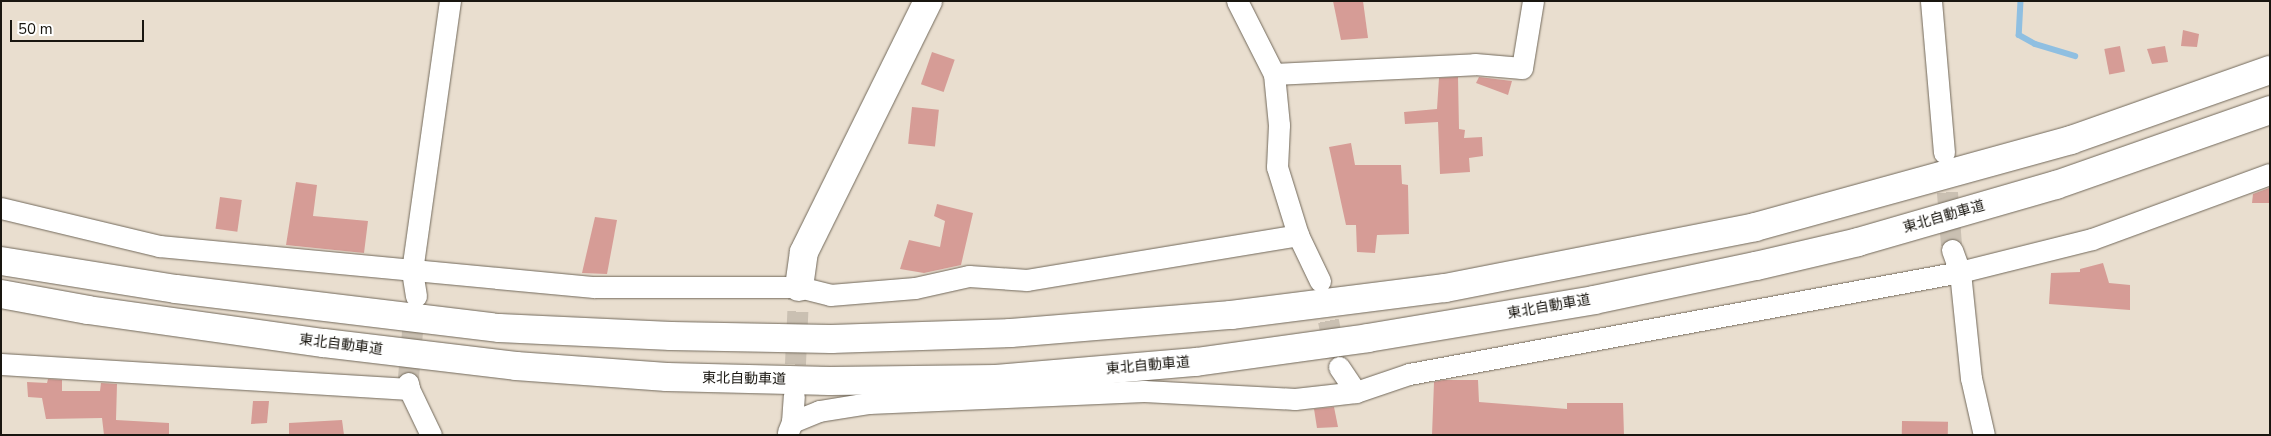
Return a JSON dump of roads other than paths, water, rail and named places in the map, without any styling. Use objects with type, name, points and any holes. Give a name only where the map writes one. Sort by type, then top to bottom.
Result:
[{"type":"main road","points":[[799,287],[804,252],[928,1]]},
{"type":"main road","points":[[1,260],[176,290],[500,328],[662,335],[831,339],[991,334],[1230,315],[1445,288],[1755,227],[2071,140],[2270,70]]},
{"type":"main road","name":"東北自動車道","points":[[1,294],[88,310],[324,343],[516,366],[667,377],[830,381],[1015,377],[1196,362],[1368,338],[1594,300],[1756,266],[1858,242],[2056,185],[2270,110]]},
{"type":"street","points":[[416,296],[412,271],[450,1]]},
{"type":"street","points":[[1237,1],[1274,74],[1279,125],[1277,167],[1298,235],[1320,282]]},
{"type":"street","points":[[1274,74],[1475,64],[1522,68],[1533,1]]},
{"type":"street","points":[[1930,1],[1944,152]]},
{"type":"street","points":[[789,428],[819,411],[869,403],[1144,391],[1295,399],[1356,392],[1409,374],[1960,272],[2092,239],[2270,174]]},
{"type":"street","points":[[1,208],[159,246],[594,287],[799,287],[830,295],[915,288],[969,276],[1027,280],[1298,235]]},
{"type":"street","points":[[1952,250],[1960,272],[1971,378],[1984,435]]},
{"type":"street","points":[[1,364],[408,386],[431,435]]},
{"type":"street","points":[[1338,366],[1356,392]]},
{"type":"street","points":[[789,428],[794,396]]},
{"type":"waterway","points":[[2021,1],[2019,35],[2035,44],[2075,56]]},
{"type":"tunnel","points":[[1945,160],[1952,250]]},
{"type":"tunnel","points":[[794,396],[799,287]]},
{"type":"tunnel","points":[[1322,289],[1336,357]]},
{"type":"tunnel","points":[[408,383],[415,303]]}]
